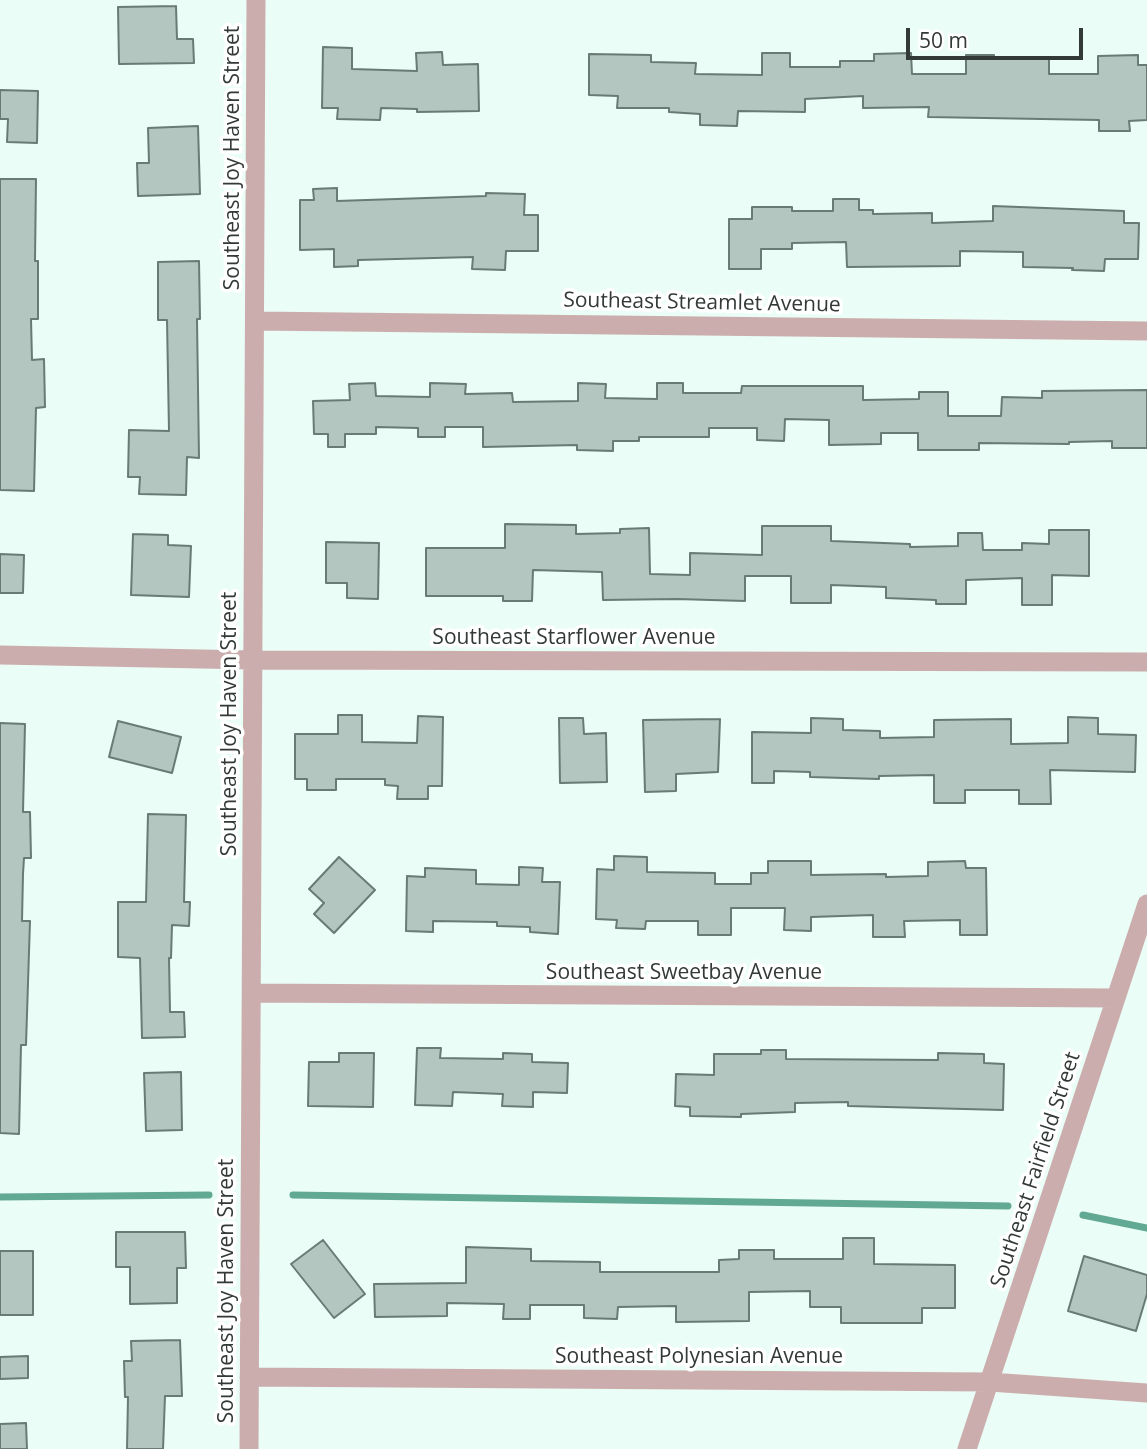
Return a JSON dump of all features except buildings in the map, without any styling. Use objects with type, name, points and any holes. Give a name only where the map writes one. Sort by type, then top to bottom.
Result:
[{"type":"street","name":"Southeast Joy Haven Street","points":[[248,1449],[256,0]]},
{"type":"street","name":"Southeast Streamlet Avenue","points":[[256,321],[1147,331]]},
{"type":"street","name":"Southeast Starflower Avenue","points":[[0,655],[252,660],[1147,662]]},
{"type":"street","name":"Southeast Fairfield Street","points":[[967,1449],[1147,904]]},
{"type":"street","name":"Southeast Sweetbay Avenue","points":[[252,993],[1116,998]]},
{"type":"street","name":"Southeast Polynesian Avenue","points":[[250,1377],[990,1382],[1147,1393]]},
{"type":"waterway","points":[[0,1197],[209,1195]]},
{"type":"waterway","points":[[293,1195],[1008,1206]]},
{"type":"waterway","points":[[1083,1215],[1147,1228]]}]
